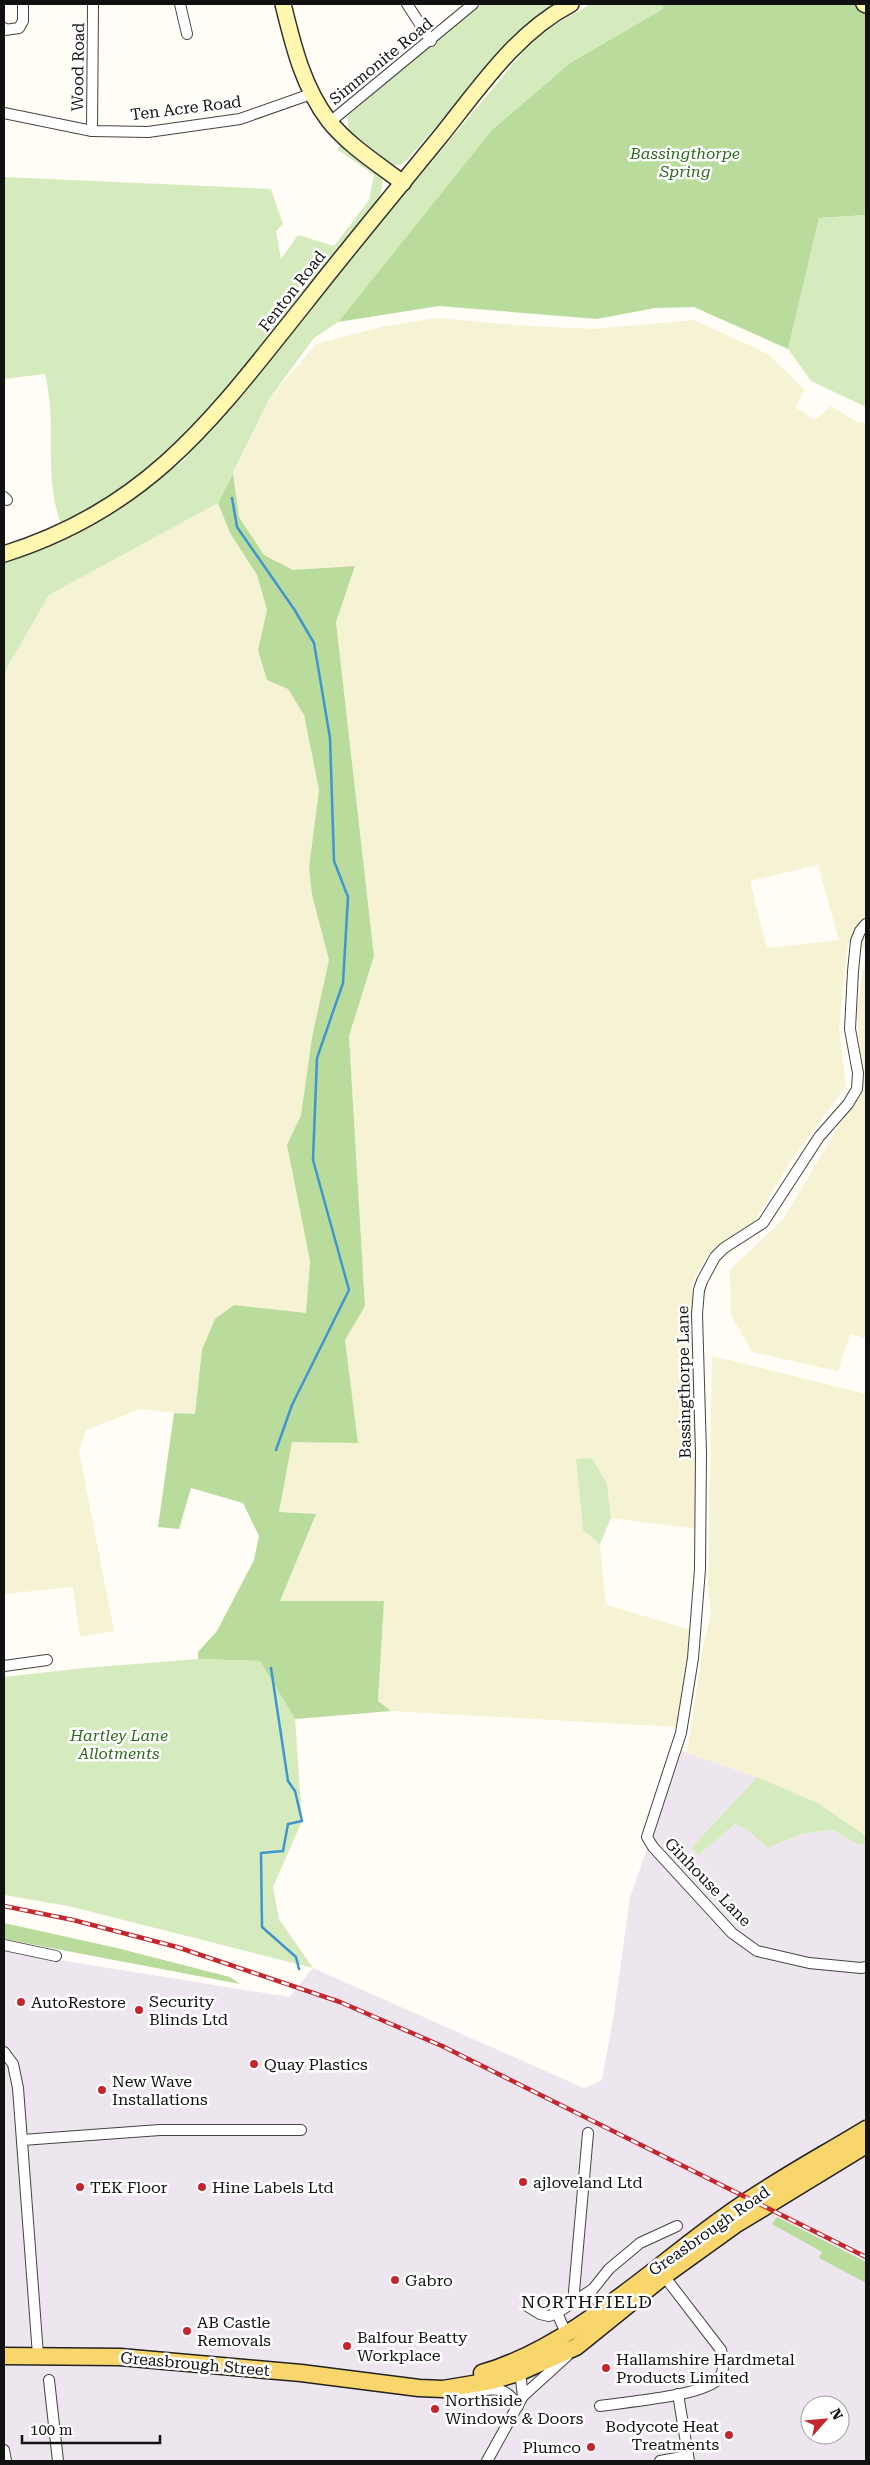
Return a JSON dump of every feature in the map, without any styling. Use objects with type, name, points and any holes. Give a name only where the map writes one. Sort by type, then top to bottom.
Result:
[{"type":"main road","name":"Greasbrough Road","points":[[661,2272],[728,2214],[866,2129]]},
{"type":"main road","name":"Greasbrough Road","points":[[516,2367],[571,2340],[661,2272],[866,2145]]},
{"type":"main road","name":"Greasbrough Street","points":[[4,2356],[120,2357],[443,2389],[491,2381],[516,2367]]},
{"type":"main road","name":"Greasbrough Street","points":[[386,2382],[400,2380],[427,2381],[477,2374],[489,2376],[516,2367]]},
{"type":"street","points":[[4,28],[19,28],[22,21],[23,4]]},
{"type":"street","name":"Wood Road","points":[[92,131],[93,4]]},
{"type":"street","points":[[180,4],[187,34]]},
{"type":"street","points":[[283,4],[291,37],[311,94],[330,122],[357,148],[402,183]]},
{"type":"street","points":[[407,4],[431,40]]},
{"type":"street","name":"Simmonite Road","points":[[330,122],[473,4]]},
{"type":"street","name":"Fenton Road","points":[[4,554],[45,540],[93,516],[127,495],[183,449],[215,415],[504,59],[536,28],[571,4]]},
{"type":"street","name":"Ten Acre Road","points":[[4,113],[92,131],[148,132],[240,119],[311,94]]},
{"type":"street","name":"Bassingthorpe Lane","points":[[647,1837],[681,1733],[693,1658],[700,1569],[701,1453],[697,1314],[699,1290],[715,1257],[724,1248],[763,1223],[819,1137],[848,1104],[856,1090],[858,1073],[850,1029],[853,971],[856,941],[860,931],[866,924]]},
{"type":"street","points":[[4,1666],[47,1660]]},
{"type":"street","name":"Ginhouse Lane","points":[[647,1837],[653,1847],[732,1933],[757,1951],[810,1963],[866,1967]]},
{"type":"street","points":[[4,1945],[56,1956]]},
{"type":"street","points":[[4,2052],[13,2064],[18,2088],[38,2356]]},
{"type":"street","points":[[22,2140],[160,2130],[301,2130]]},
{"type":"street","points":[[573,2303],[588,2133]]},
{"type":"street","points":[[527,2306],[540,2314],[549,2316],[557,2313],[593,2289],[609,2269],[640,2242],[677,2226]]},
{"type":"street","points":[[600,2406],[706,2388],[721,2376],[724,2362],[714,2341],[661,2272]]},
{"type":"street","points":[[586,2294],[611,2309]]},
{"type":"street","points":[[557,2313],[571,2340]]},
{"type":"street","name":"Greasbrough Road","points":[[487,2461],[523,2396],[571,2340]]},
{"type":"street","points":[[516,2367],[523,2396]]},
{"type":"street","points":[[50,2380],[58,2461]]},
{"type":"street","name":"Greasbrough Street","points":[[443,2389],[463,2394],[495,2389],[504,2390],[512,2396],[518,2406]]},
{"type":"street","points":[[660,2461],[689,2459],[678,2394]]},
{"type":"street","points":[[4,2450],[6,2461]]},
{"type":"shaded area","points":[[436,318],[528,326],[595,329],[694,320],[768,354],[805,390],[795,407],[815,420],[831,406],[857,422],[866,423],[866,950],[848,943],[839,1027],[846,1086],[790,1162],[755,1221],[708,1254],[692,1284],[697,1529],[611,1518],[607,1484],[592,1458],[576,1459],[583,1530],[600,1544],[606,1605],[692,1630],[676,1727],[392,1711],[378,1702],[384,1601],[280,1601],[316,1514],[279,1512],[292,1441],[358,1442],[345,1340],[365,1306],[349,1036],[374,956],[336,622],[354,566],[293,570],[264,555],[239,517],[233,473],[269,399],[316,344],[381,327]],"holes":[[[818,865],[839,940],[767,948],[750,881]]]},
{"type":"shaded area","points":[[218,503],[230,533],[257,575],[267,610],[258,650],[267,680],[288,689],[304,715],[319,790],[309,867],[312,895],[329,960],[312,1037],[301,1115],[287,1145],[310,1261],[306,1314],[234,1305],[202,1350],[195,1415],[140,1409],[86,1430],[79,1451],[114,1631],[80,1637],[73,1587],[4,1594],[4,678],[9,664],[49,595]]},
{"type":"shaded area","points":[[866,950],[866,1338],[850,1334],[838,1371],[752,1352],[731,1315],[730,1270],[783,1219],[857,1096],[861,1069],[857,1011]]},
{"type":"shaded area","points":[[712,1356],[866,1394],[866,1836],[818,1803],[757,1777],[687,1753],[704,1641],[711,1614],[708,1584]]},
{"type":"shaded area","points":[[682,1751],[757,1777],[691,1848],[699,1855],[735,1824],[746,1829],[768,1848],[801,1834],[833,1830],[859,1845],[866,1843],[866,2461],[4,2461],[4,1951],[289,1997],[313,1968],[584,2088],[602,2080],[614,2013],[630,1897]]},
{"type":"green space","points":[[481,4],[559,4],[510,41],[406,161],[401,165],[392,165],[349,130],[347,116]]},
{"type":"green space","points":[[591,4],[661,4],[663,9],[570,63],[492,130],[338,322],[314,338],[269,399],[218,503],[49,595],[9,664],[4,678],[4,561],[51,545],[133,500],[184,460],[538,34]]},
{"type":"green space","name":"Bassingthorpe Spring","points":[[661,4],[866,4],[866,215],[819,218],[788,349],[694,307],[655,308],[597,319],[439,306],[338,322],[492,130],[570,63],[663,9]]},
{"type":"green space","points":[[343,143],[380,174],[383,181],[380,197],[254,360],[155,468],[62,527],[56,508],[53,488],[49,393],[45,374],[4,379],[4,177],[271,189],[283,224],[276,231],[281,259],[298,235],[334,246],[369,200],[374,175],[337,149]]},
{"type":"green space","points":[[866,215],[866,407],[811,381],[788,349],[819,218]]},
{"type":"green space","points":[[233,473],[239,517],[264,555],[293,570],[355,566],[336,622],[374,956],[349,1036],[365,1306],[345,1340],[358,1443],[292,1442],[279,1512],[316,1514],[280,1601],[384,1601],[378,1701],[391,1711],[295,1719],[260,1661],[198,1659],[198,1652],[217,1631],[254,1560],[259,1536],[243,1503],[191,1488],[179,1529],[158,1527],[174,1413],[195,1414],[202,1350],[215,1319],[234,1305],[306,1313],[310,1261],[287,1145],[301,1115],[312,1037],[329,960],[312,895],[309,867],[319,790],[304,715],[288,689],[267,680],[258,650],[267,610],[257,575],[230,533],[218,503]]},
{"type":"green space","points":[[592,1458],[607,1484],[611,1518],[600,1544],[583,1530],[576,1459]]},
{"type":"green space","name":"Hartley Lane Allotments","points":[[198,1659],[260,1661],[295,1719],[302,1821],[273,1887],[279,1919],[313,1968],[68,1906],[4,1895],[4,1677],[84,1668]]},
{"type":"green space","points":[[757,1777],[818,1803],[866,1836],[866,1843],[859,1845],[833,1830],[801,1834],[768,1848],[746,1829],[735,1824],[699,1855],[691,1848]]},
{"type":"green space","points":[[4,1923],[117,1948],[230,1977],[240,1984],[4,1939]]},
{"type":"green space","points":[[777,2217],[866,2262],[866,2283],[819,2258],[822,2252],[772,2224]]},
{"type":"waterway","points":[[232,498],[237,527],[294,609],[314,643],[330,738],[334,861],[348,897],[343,983],[317,1058],[313,1160],[349,1290],[292,1405],[276,1450]]},
{"type":"waterway","points":[[271,1668],[288,1781],[295,1791],[302,1821],[288,1824],[283,1851],[261,1853],[262,1927],[296,1957],[299,1969]]},
{"type":"railway","points":[[4,1906],[73,1920],[177,1947],[340,2002],[442,2046],[866,2257]]},
{"type":"place","name":"AutoRestore","points":[[21,2002]]},
{"type":"place","name":"Security Blinds Ltd","points":[[139,2010]]},
{"type":"place","name":"Quay Plastics","points":[[254,2064]]},
{"type":"place","name":"New Wave Installations","points":[[102,2090]]},
{"type":"place","name":"ajloveland Ltd","points":[[523,2182]]},
{"type":"place","name":"TEK Floor","points":[[80,2187]]},
{"type":"place","name":"Hine Labels Ltd","points":[[202,2187]]},
{"type":"place","name":"Gabro","points":[[395,2280]]},
{"type":"place","name":"AB Castle Removals","points":[[187,2331]]},
{"type":"place","name":"Balfour Beatty Workplace","points":[[347,2346]]},
{"type":"place","name":"Hallamshire Hardmetal Products Limited","points":[[606,2368]]},
{"type":"place","name":"Northside Windows & Doors","points":[[435,2409]]},
{"type":"place","name":"Bodycote Heat Treatments","points":[[729,2435]]},
{"type":"place","name":"Plumco","points":[[591,2447]]},
{"type":"district","name":"NORTHFIELD","points":[[587,2301]]}]
